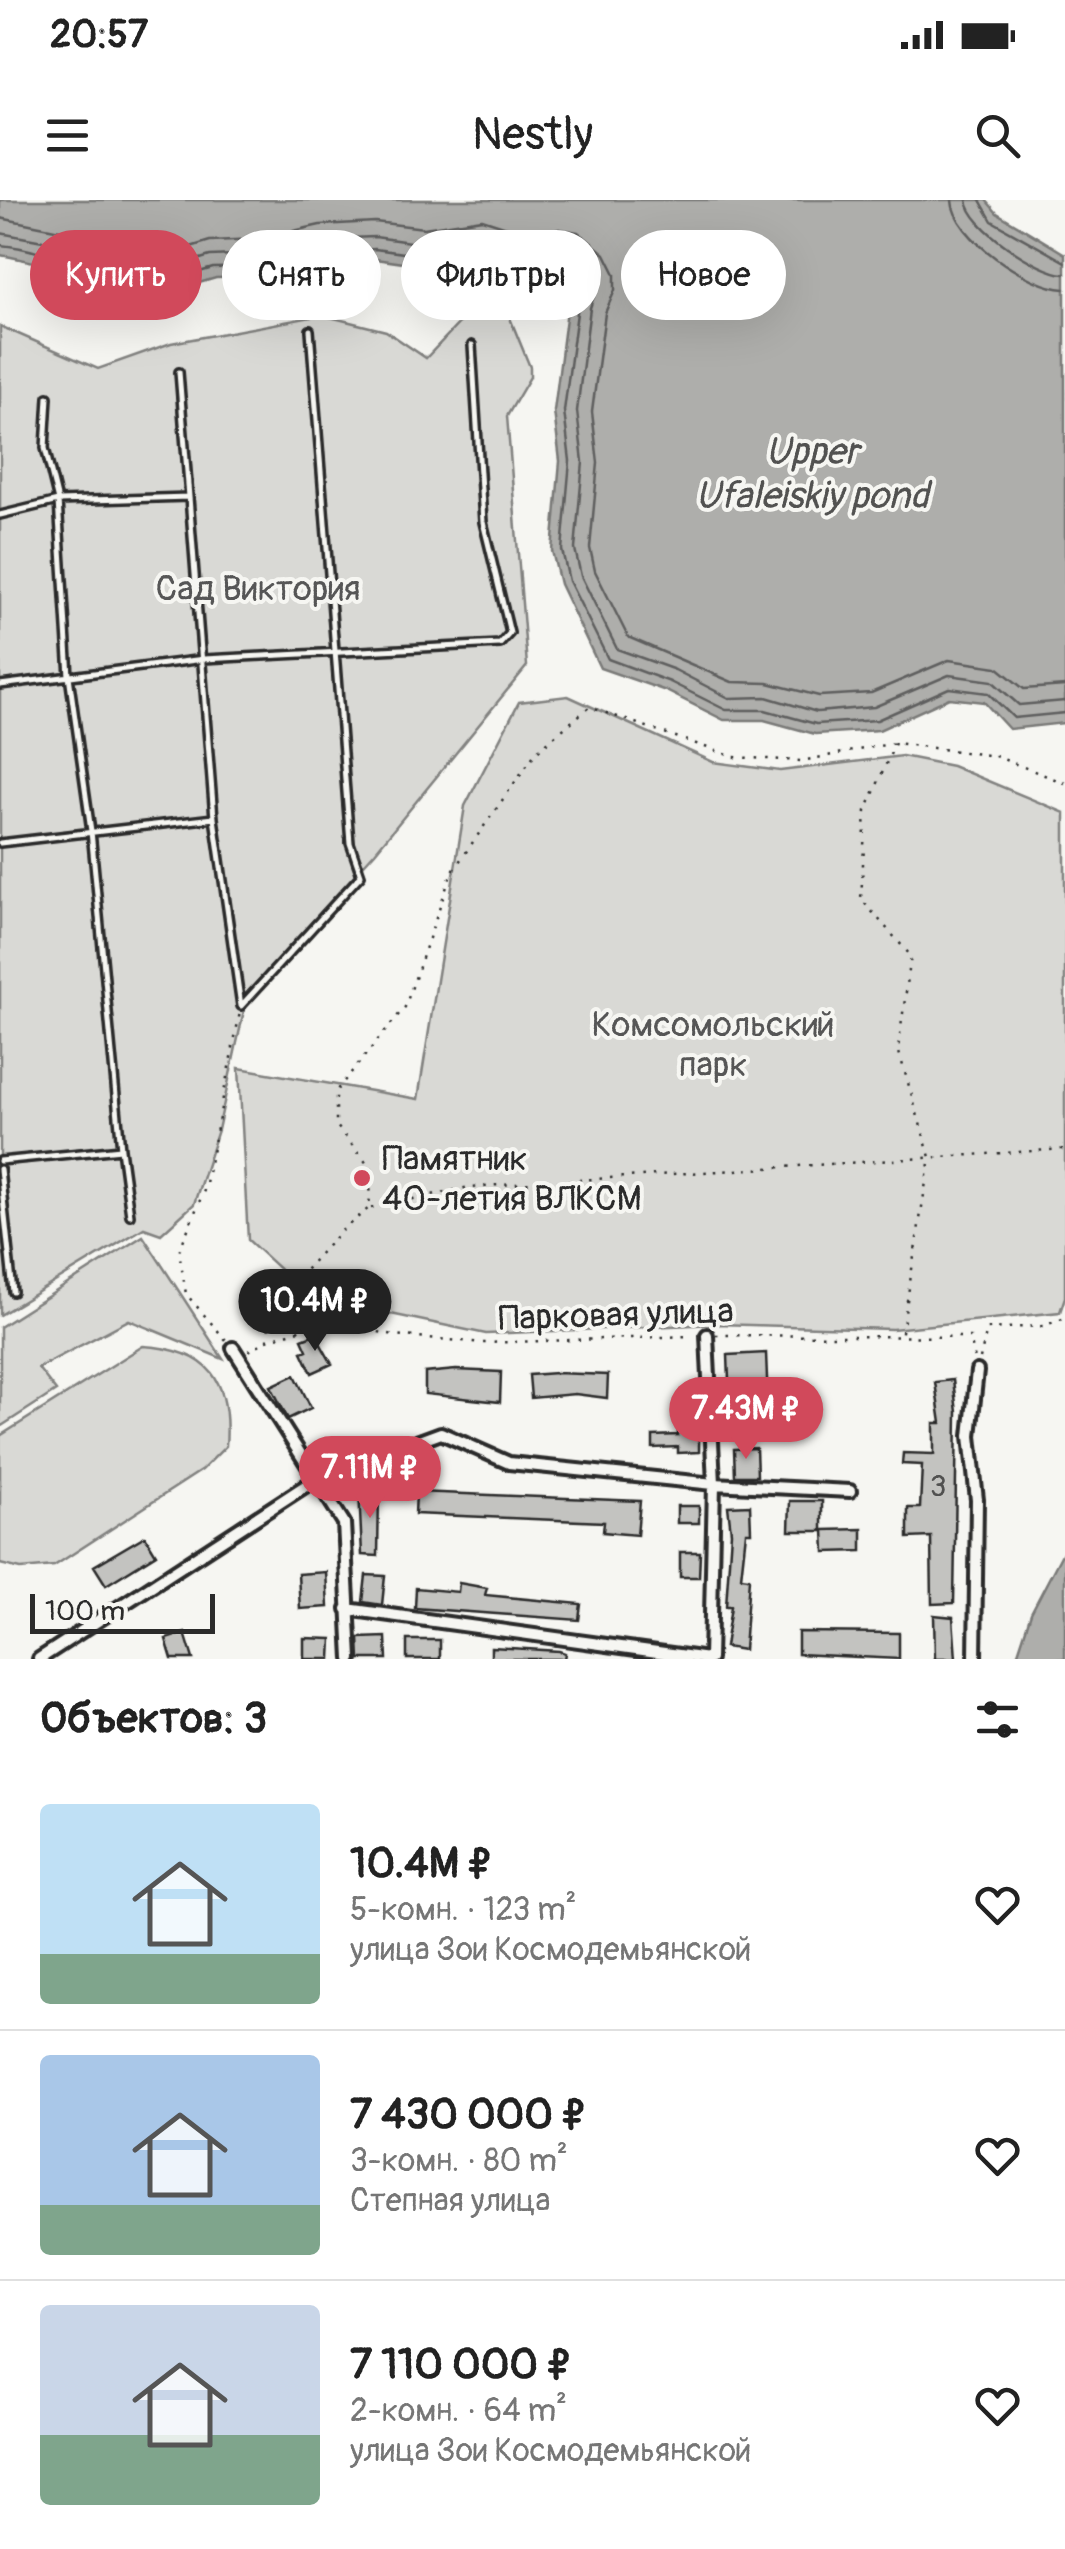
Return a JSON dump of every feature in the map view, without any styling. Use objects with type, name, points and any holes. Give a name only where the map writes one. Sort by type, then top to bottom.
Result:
[{"type":"street","points":[[347,1609],[709,1659],[714,1484],[707,1335]]},
{"type":"street","points":[[236,1353],[344,1524],[351,1659]]},
{"type":"street","points":[[975,1659],[976,1500],[970,1436],[977,1370]]},
{"type":"street","points":[[39,1659],[316,1479],[441,1433],[509,1464],[714,1484],[850,1490]]},
{"type":"lane","points":[[241,1006],[362,874],[350,843],[310,330]]},
{"type":"lane","points":[[0,685],[204,659],[500,644],[510,633],[483,522],[472,345]]},
{"type":"lane","points":[[179,372],[214,818],[241,1006]]},
{"type":"lane","points":[[48,397],[45,448],[58,501],[69,676],[91,831],[130,1214]]},
{"type":"lane","points":[[0,515],[58,501],[189,497]]},
{"type":"lane","points":[[0,843],[214,818]]},
{"type":"lane","points":[[0,1161],[121,1149]]},
{"type":"lane","points":[[0,1168],[13,1292]]},
{"type":"path","points":[[370,1208],[372,1170],[336,1125],[336,1091],[405,1007],[452,872],[536,752],[589,707],[734,757],[801,762],[895,743],[995,756],[1065,783]]},
{"type":"path","points":[[895,743],[866,811],[862,899],[910,956],[898,1049],[930,1157],[900,1339]]},
{"type":"path","points":[[236,1353],[186,1294],[178,1251],[205,1188],[241,1006]]},
{"type":"path","points":[[268,1340],[272,1306],[340,1232],[370,1208],[468,1187],[1065,1148]]},
{"type":"path","points":[[977,1370],[988,1329],[1043,1326],[1065,1318]]},
{"type":"path","name":"Парковая улица","points":[[236,1353],[325,1322],[483,1343],[707,1335],[970,1337],[977,1370]]},
{"type":"green space","name":"Сад Виктория","points":[[295,320],[342,320],[386,331],[426,358],[462,320],[511,320],[530,367],[530,377],[507,416],[527,666],[375,852],[248,992],[218,1130],[194,1204],[161,1234],[144,1228],[0,1315],[0,326],[98,369],[171,343]]},
{"type":"green space","name":"Комсомольский парк","points":[[568,696],[713,762],[780,771],[902,756],[952,766],[1065,813],[1065,1297],[1060,1312],[892,1329],[717,1324],[486,1334],[310,1297],[248,1240],[239,1068],[418,1099],[465,806],[519,702]]},
{"type":"green space","points":[[143,1236],[223,1359],[129,1320],[38,1368],[56,1391],[0,1427],[0,1327]]},
{"type":"green space","points":[[143,1346],[185,1354],[212,1373],[225,1403],[226,1446],[202,1470],[54,1566],[21,1569],[0,1564],[0,1436]]},
{"type":"water","name":"Upper Ufaleiskiy pond","points":[[0,200],[986,200],[997,213],[1065,254],[1065,723],[1009,729],[984,702],[949,698],[879,730],[815,734],[764,720],[724,720],[666,691],[600,668],[560,584],[552,551],[560,461],[554,411],[566,320],[601,320],[601,230],[401,230],[401,263],[381,260],[381,230],[222,230],[222,278],[202,282],[202,230],[30,230],[30,262],[0,255]]},
{"type":"water","points":[[1065,1548],[1065,1659],[1016,1659],[1031,1613]]},
{"type":"building","points":[[315,1334],[332,1364],[312,1373],[302,1352],[307,1350],[302,1339]]},
{"type":"building","points":[[766,1353],[768,1404],[730,1406],[728,1355]]},
{"type":"building","points":[[501,1372],[500,1402],[425,1394],[425,1373]]},
{"type":"building","points":[[295,1375],[311,1408],[288,1419],[271,1386]]},
{"type":"building","points":[[529,1375],[608,1375],[607,1398],[575,1394],[531,1398]]},
{"type":"building","points":[[953,1380],[957,1412],[954,1603],[932,1604],[931,1537],[908,1538],[908,1508],[920,1508],[922,1465],[902,1464],[903,1453],[934,1454],[934,1423],[941,1423],[935,1382]]},
{"type":"building","points":[[678,1419],[699,1419],[699,1452],[678,1453],[678,1447],[653,1448],[653,1436],[678,1435]]},
{"type":"building","points":[[756,1448],[757,1476],[735,1476],[734,1449]]},
{"type":"building","points":[[359,1489],[379,1489],[378,1556],[362,1555]]},
{"type":"building","points":[[416,1492],[640,1501],[637,1535],[603,1532],[604,1522],[415,1514]]},
{"type":"building","points":[[790,1501],[822,1501],[822,1531],[789,1531]]},
{"type":"building","points":[[750,1505],[751,1532],[746,1532],[741,1577],[749,1578],[744,1650],[725,1647],[731,1606],[726,1606],[731,1532],[728,1506]]},
{"type":"building","points":[[677,1506],[699,1506],[699,1523],[677,1523]]},
{"type":"building","points":[[862,1529],[862,1551],[825,1552],[824,1530]]},
{"type":"building","points":[[145,1536],[156,1554],[106,1585],[94,1566]]},
{"type":"building","points":[[680,1552],[700,1552],[699,1577],[680,1577]]},
{"type":"building","points":[[326,1572],[328,1607],[300,1609],[298,1574]]},
{"type":"building","points":[[366,1575],[385,1576],[382,1605],[363,1602]]},
{"type":"building","points":[[459,1583],[487,1588],[485,1595],[581,1604],[579,1620],[415,1608],[416,1588],[458,1592]]},
{"type":"building","points":[[934,1615],[953,1617],[956,1659],[935,1659]]},
{"type":"building","points":[[798,1632],[899,1633],[899,1659],[798,1654]]},
{"type":"building","points":[[185,1633],[193,1659],[172,1659],[166,1639]]},
{"type":"building","points":[[386,1637],[387,1659],[360,1659],[359,1638]]},
{"type":"building","points":[[304,1638],[332,1639],[331,1659],[304,1659]]},
{"type":"building","points":[[407,1640],[440,1640],[440,1659],[407,1659]]},
{"type":"building","points":[[491,1647],[565,1653],[564,1659],[491,1659]]},
{"type":"place","name":"Памятник 40-летия ВЛКСМ","points":[[362,1178]]}]
